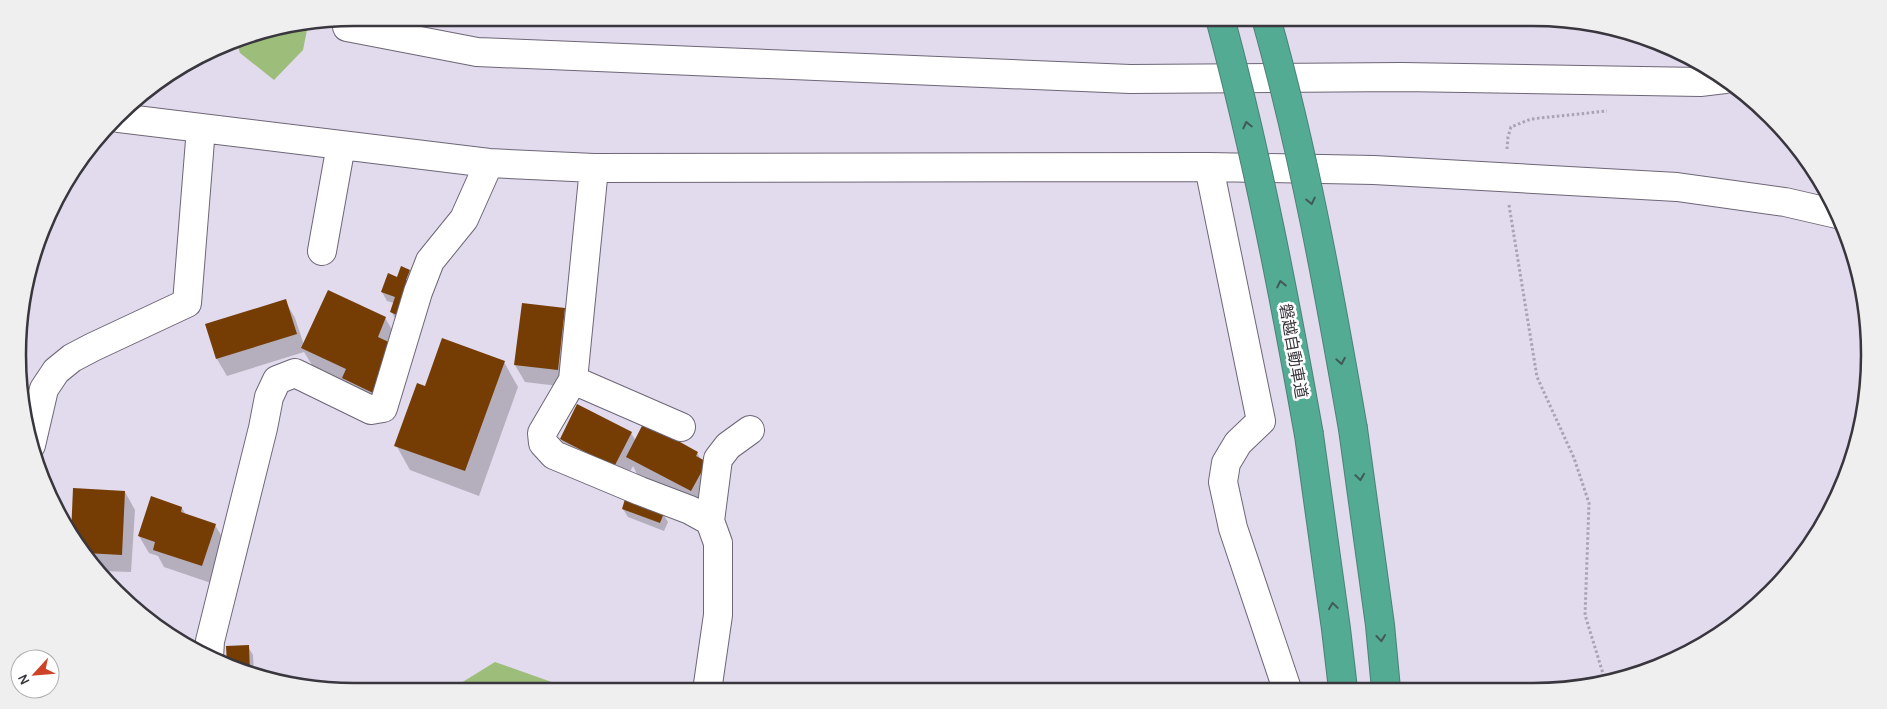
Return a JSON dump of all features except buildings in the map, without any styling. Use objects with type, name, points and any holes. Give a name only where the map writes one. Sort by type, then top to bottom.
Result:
[{"type":"highway","name":"磐越自動車道","points":[[1222,26],[1264,201],[1287,312],[1309,435],[1335,620],[1341,683]]},
{"type":"highway","points":[[1268,26],[1310,199],[1331,301],[1353,429],[1380,625],[1385,683]]},
{"type":"street","points":[[347,27],[477,52],[1130,79],[1402,77],[1700,82],[1713,80]]},
{"type":"street","points":[[126,119],[489,163],[594,168],[1209,167],[1374,170],[1677,187],[1785,202],[1828,212]]},
{"type":"street","points":[[35,428],[44,389],[56,371],[72,358],[93,347],[187,303],[202,128]]},
{"type":"street","points":[[322,251],[341,145]]},
{"type":"street","points":[[210,649],[263,428],[268,397],[277,380],[295,373],[371,410],[383,408],[418,292],[430,261],[464,219],[489,163]]},
{"type":"street","points":[[1209,167],[1261,421],[1238,443],[1226,463],[1222,482],[1233,528],[1285,683]]},
{"type":"street","points":[[594,168],[574,380],[542,433],[544,443],[554,455],[690,510],[710,521]]},
{"type":"street","points":[[574,380],[681,427]]},
{"type":"street","points":[[708,683],[718,615],[718,544],[710,521],[718,458],[728,446],[750,430]]},
{"type":"path","points":[[1603,675],[1585,615],[1589,503],[1574,458],[1537,377],[1505,177],[1508,137],[1511,127],[1531,119],[1609,111]]},
{"type":"green space","points":[[307,30],[303,50],[274,80],[240,53],[238,48],[249,44],[270,37]]},
{"type":"green space","points":[[495,662],[554,683],[461,683]]}]
